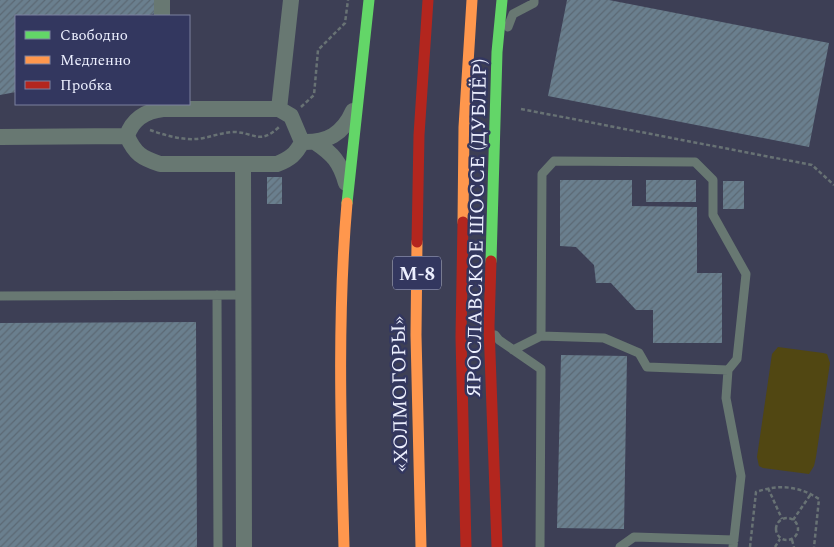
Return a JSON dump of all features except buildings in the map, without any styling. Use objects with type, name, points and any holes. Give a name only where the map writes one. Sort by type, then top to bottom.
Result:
[{"type":"main road","points":[[344,547],[341,429],[341,308],[348,189],[369,0]]},
{"type":"main road","name":"«ХОЛМОГОРЫ»","points":[[421,547],[416,335],[419,135],[428,0]]},
{"type":"main road","name":"М-8","points":[[466,547],[461,337],[464,127],[472,0]]},
{"type":"main road","name":"ЯРОСЛАВСКОЕ ШОССЕ (ДУБЛЁР)","points":[[497,547],[489,326],[497,52],[502,0]]},
{"type":"street","points":[[162,0],[162,15]]},
{"type":"street","points":[[279,109],[291,0]]},
{"type":"street","points":[[348,189],[342,168],[331,153],[309,142],[290,116],[279,109],[162,106],[137,118],[130,127],[127,136],[132,148],[143,158],[160,164],[278,164],[288,160],[309,142],[336,135],[347,124],[358,98]]},
{"type":"street","points":[[0,137],[127,136]]},
{"type":"street","points":[[243,165],[244,547]]},
{"type":"lane","points":[[497,52],[513,14],[534,2]]},
{"type":"lane","points":[[541,336],[542,174],[554,161],[695,162],[713,180],[713,215],[746,274],[737,359],[728,370],[726,398],[741,476],[733,543],[634,538],[620,547]]},
{"type":"lane","points":[[217,295],[218,547]]},
{"type":"lane","points":[[0,296],[243,295]]},
{"type":"lane","points":[[489,326],[499,340],[541,369],[540,547]]},
{"type":"lane","points":[[513,350],[541,336],[604,338],[639,353],[647,367],[728,370]]},
{"type":"path","points":[[521,109],[812,165],[834,185]]},
{"type":"path","points":[[750,547],[756,492],[768,488],[791,487],[819,499],[814,547]]},
{"type":"path","points":[[768,488],[782,519]]},
{"type":"path","points":[[793,520],[811,494]]},
{"type":"path","points":[[788,518],[793,520],[797,524],[796,536],[792,540],[780,539],[775,529],[777,523],[782,519],[788,518]]},
{"type":"path","points":[[775,547],[780,539]]},
{"type":"path","points":[[792,540],[794,547]]},
{"type":"shaded area","points":[[778,347],[827,354],[830,363],[816,457],[814,466],[809,474],[759,466],[757,457],[772,354]]},
{"type":"traffic: fast","points":[[347,203],[369,0]]},
{"type":"traffic: fast","points":[[491,261],[497,52],[502,0]]},
{"type":"traffic: slow","points":[[463,222],[464,127],[472,0]]},
{"type":"traffic: slow","points":[[344,547],[341,332],[347,203]]},
{"type":"traffic: slow","points":[[417,242],[416,335],[421,547]]},
{"type":"traffic: jam","points":[[417,242],[419,135],[428,0]]},
{"type":"traffic: jam","points":[[463,222],[461,337],[466,547]]},
{"type":"traffic: jam","points":[[491,261],[489,326],[497,547]]}]
